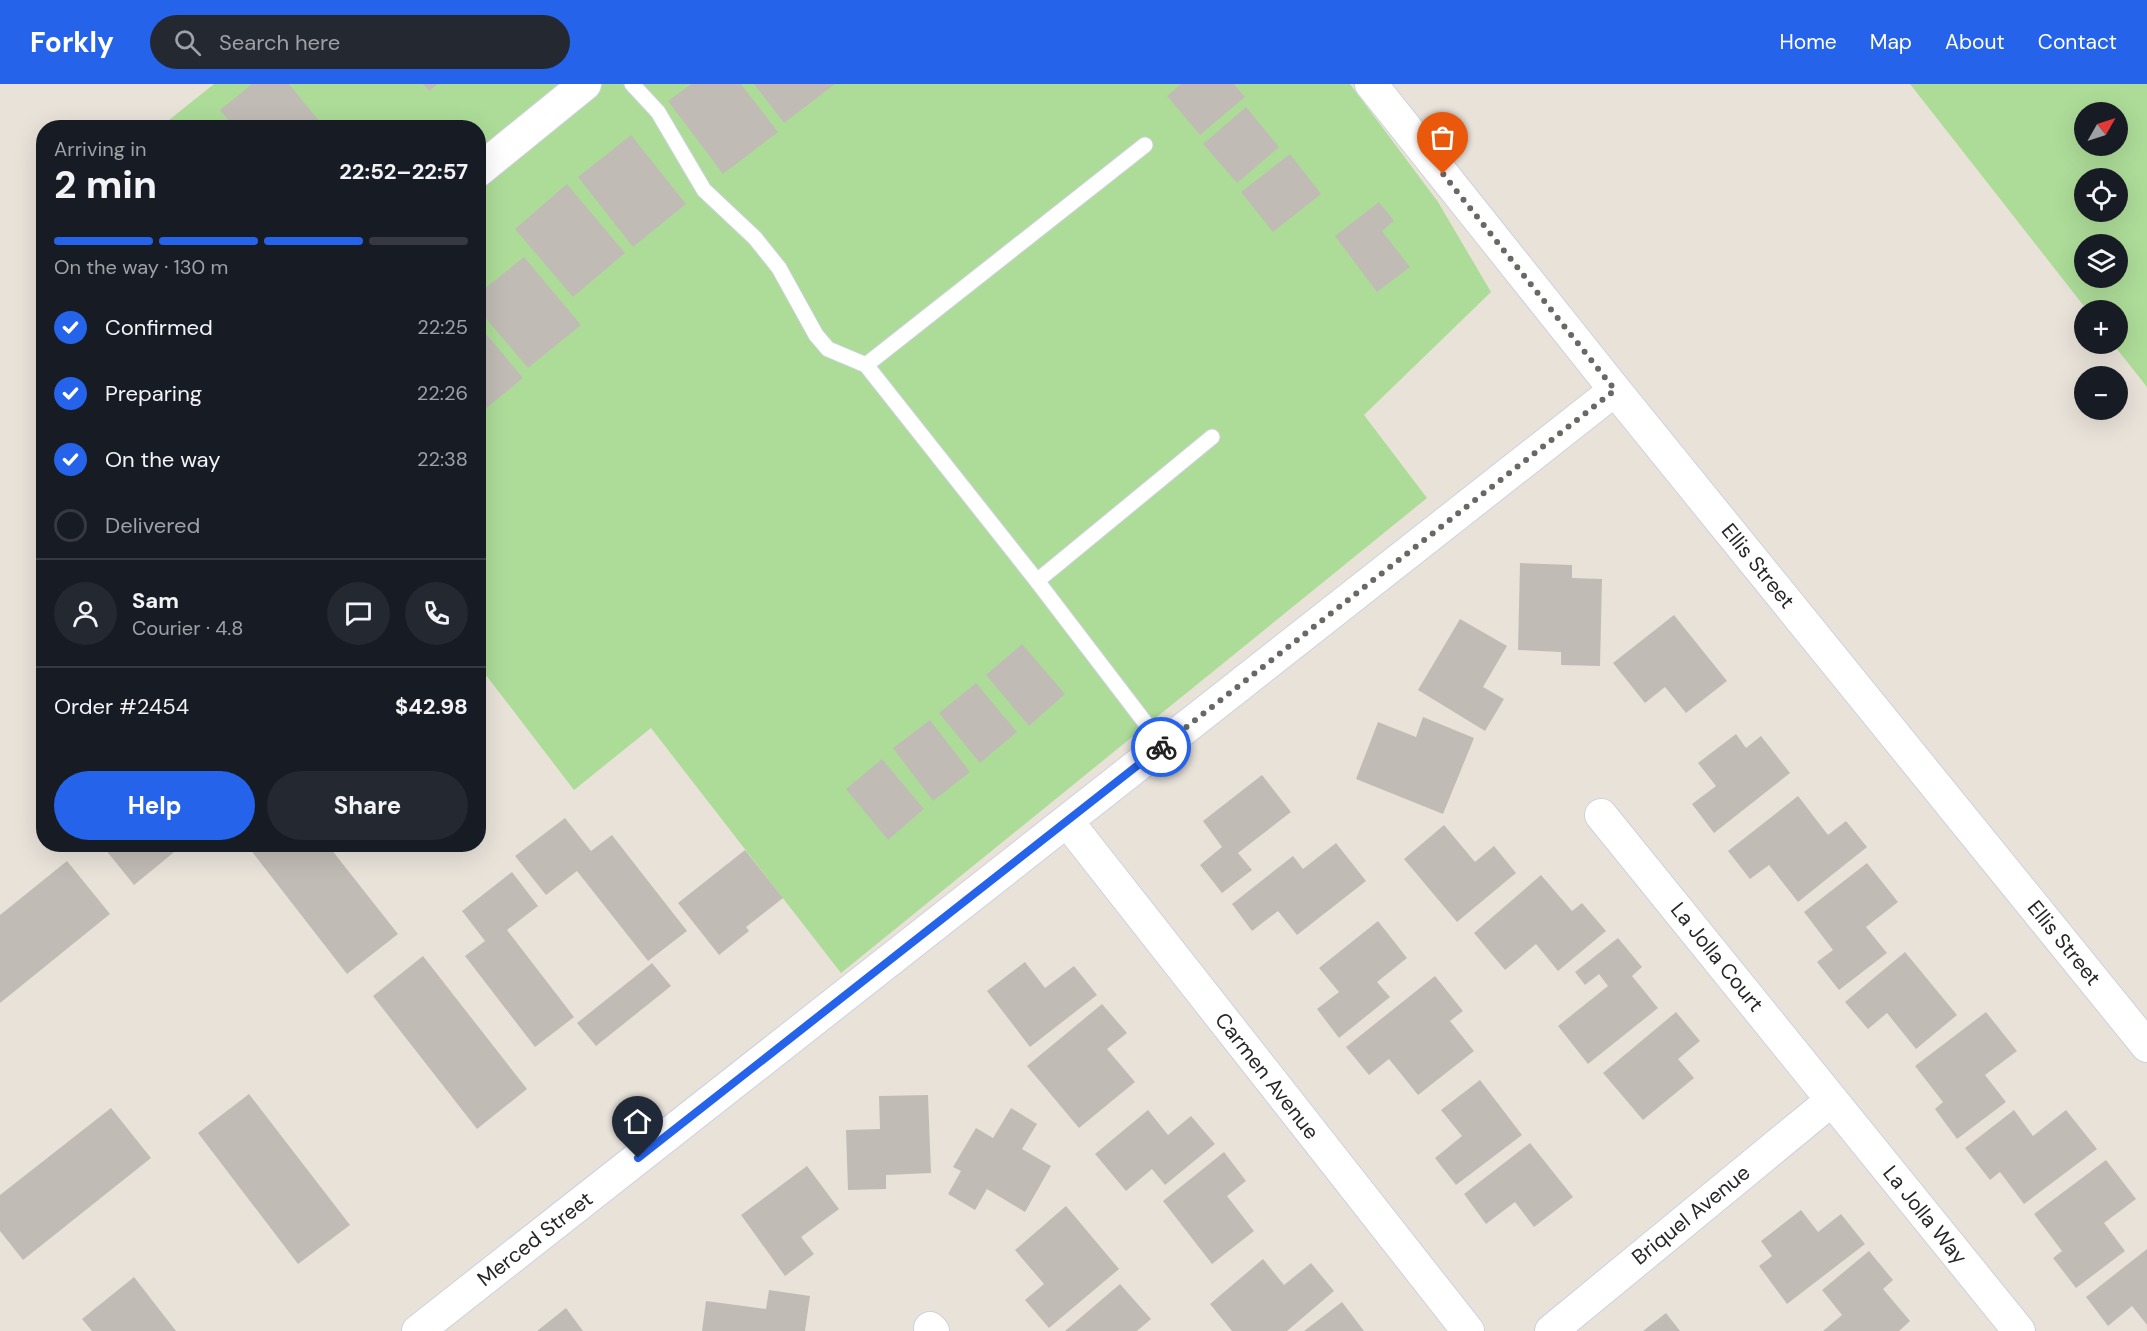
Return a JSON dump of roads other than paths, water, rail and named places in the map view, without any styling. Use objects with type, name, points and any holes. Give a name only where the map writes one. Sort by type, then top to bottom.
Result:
[{"type":"street","points":[[486,164],[585,84]]},
{"type":"street","name":"Ellis Street","points":[[1371,84],[1615,390],[2147,1046]]},
{"type":"street","name":"Merced Street","points":[[418,1331],[1615,390]]},
{"type":"street","name":"La Jolla Court","points":[[1601,815],[1832,1100]]},
{"type":"street","name":"Carmen Avenue","points":[[1067,821],[1468,1331]]},
{"type":"street","name":"Briquel Avenue","points":[[1551,1331],[1832,1100]]},
{"type":"street","name":"La Jolla Way","points":[[1832,1100],[2019,1331]]},
{"type":"lane","points":[[632,84],[658,112],[704,190],[755,238],[779,268],[816,335],[828,349],[867,365],[1037,581],[1162,746]]},
{"type":"lane","points":[[867,365],[1145,145]]},
{"type":"lane","points":[[1037,581],[1212,437]]}]
